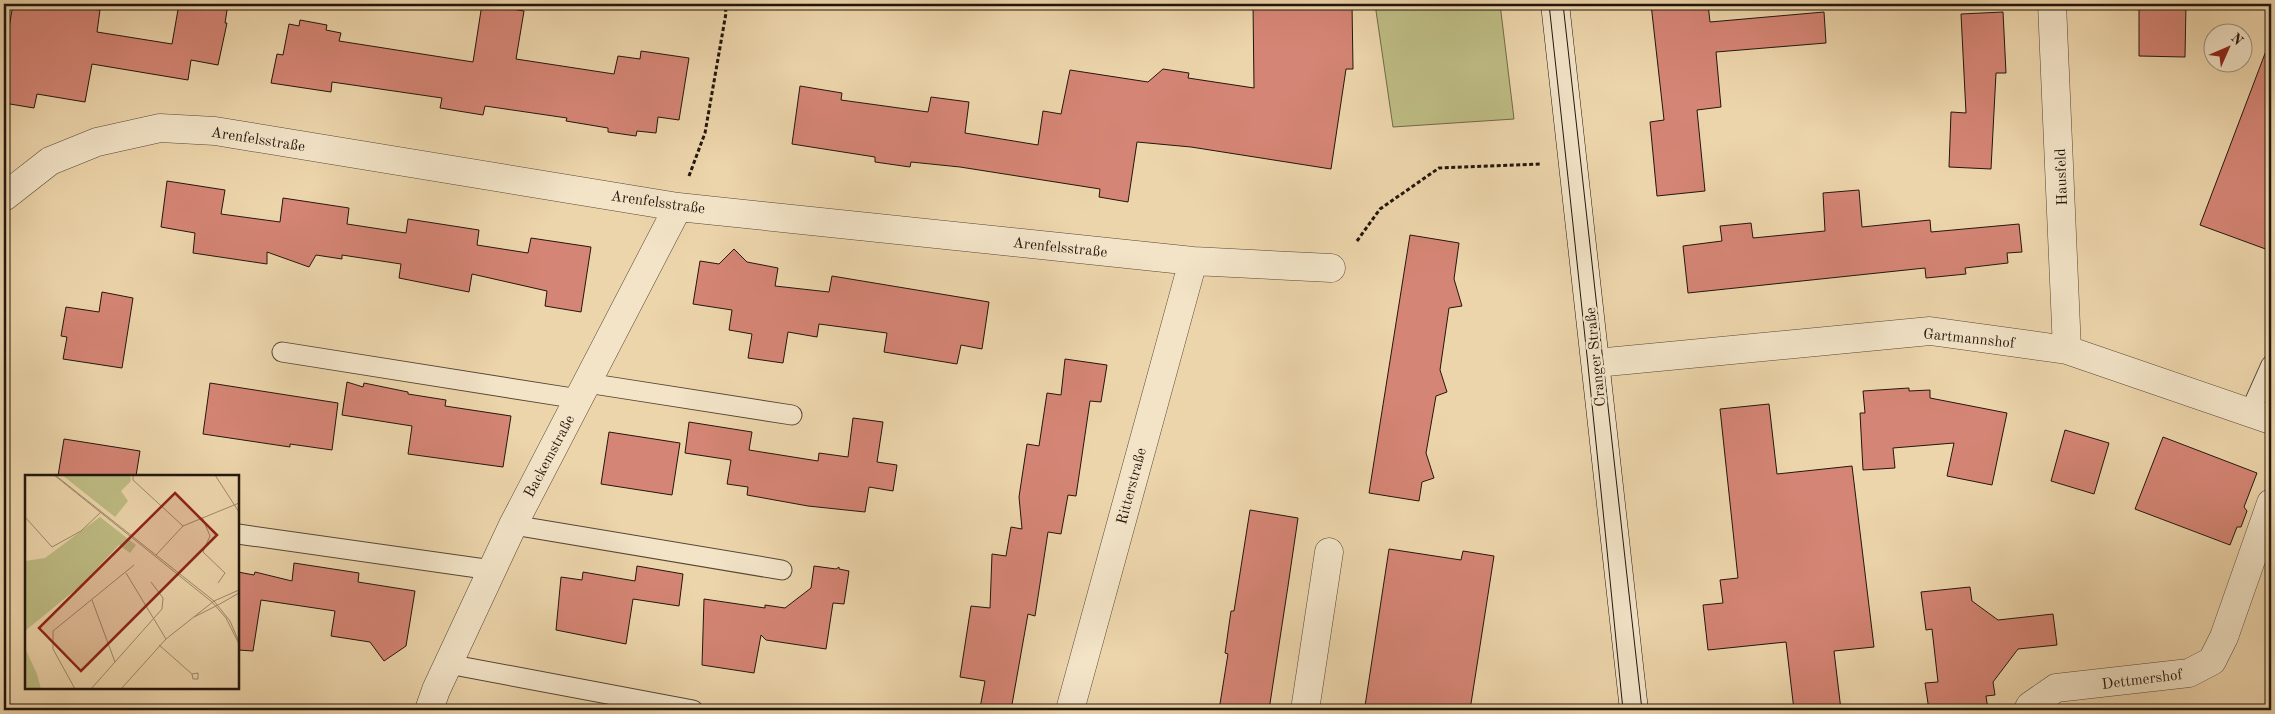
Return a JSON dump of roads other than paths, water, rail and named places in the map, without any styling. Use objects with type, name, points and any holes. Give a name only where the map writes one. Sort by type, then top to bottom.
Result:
[{"type":"street","name":"Cranger Straße","points":[[1555,4],[1634,710]]},
{"type":"street","name":"Hausfeld","points":[[2052,4],[2067,350]]},
{"type":"street","name":"Arenfelsstraße","points":[[4,197],[50,161],[97,142],[160,128],[215,131],[678,207],[1193,261],[1331,268]]},
{"type":"street","name":"Backemstraße","points":[[429,710],[448,664],[513,525],[678,207]]},
{"type":"street","name":"Ritterstraße","points":[[1070,710],[1193,261]]},
{"type":"street","name":"Gartmannshof","points":[[1596,363],[1930,332],[2067,350],[2260,416]]},
{"type":"street","name":"Dettmershof","points":[[2028,710],[2030,706],[2056,688],[2189,674],[2212,661],[2224,637],[2271,503]]},
{"type":"street","points":[[1305,710],[1329,552]]},
{"type":"lane","points":[[282,352],[583,391],[792,414]]},
{"type":"lane","points":[[2260,416],[2271,365]]},
{"type":"lane","points":[[513,525],[782,570]]},
{"type":"lane","points":[[239,534],[492,570]]},
{"type":"lane","points":[[448,664],[693,710]]},
{"type":"tram line","points":[[1549,4],[1623,710]]},
{"type":"tram line","points":[[1563,4],[1642,710]]}]
